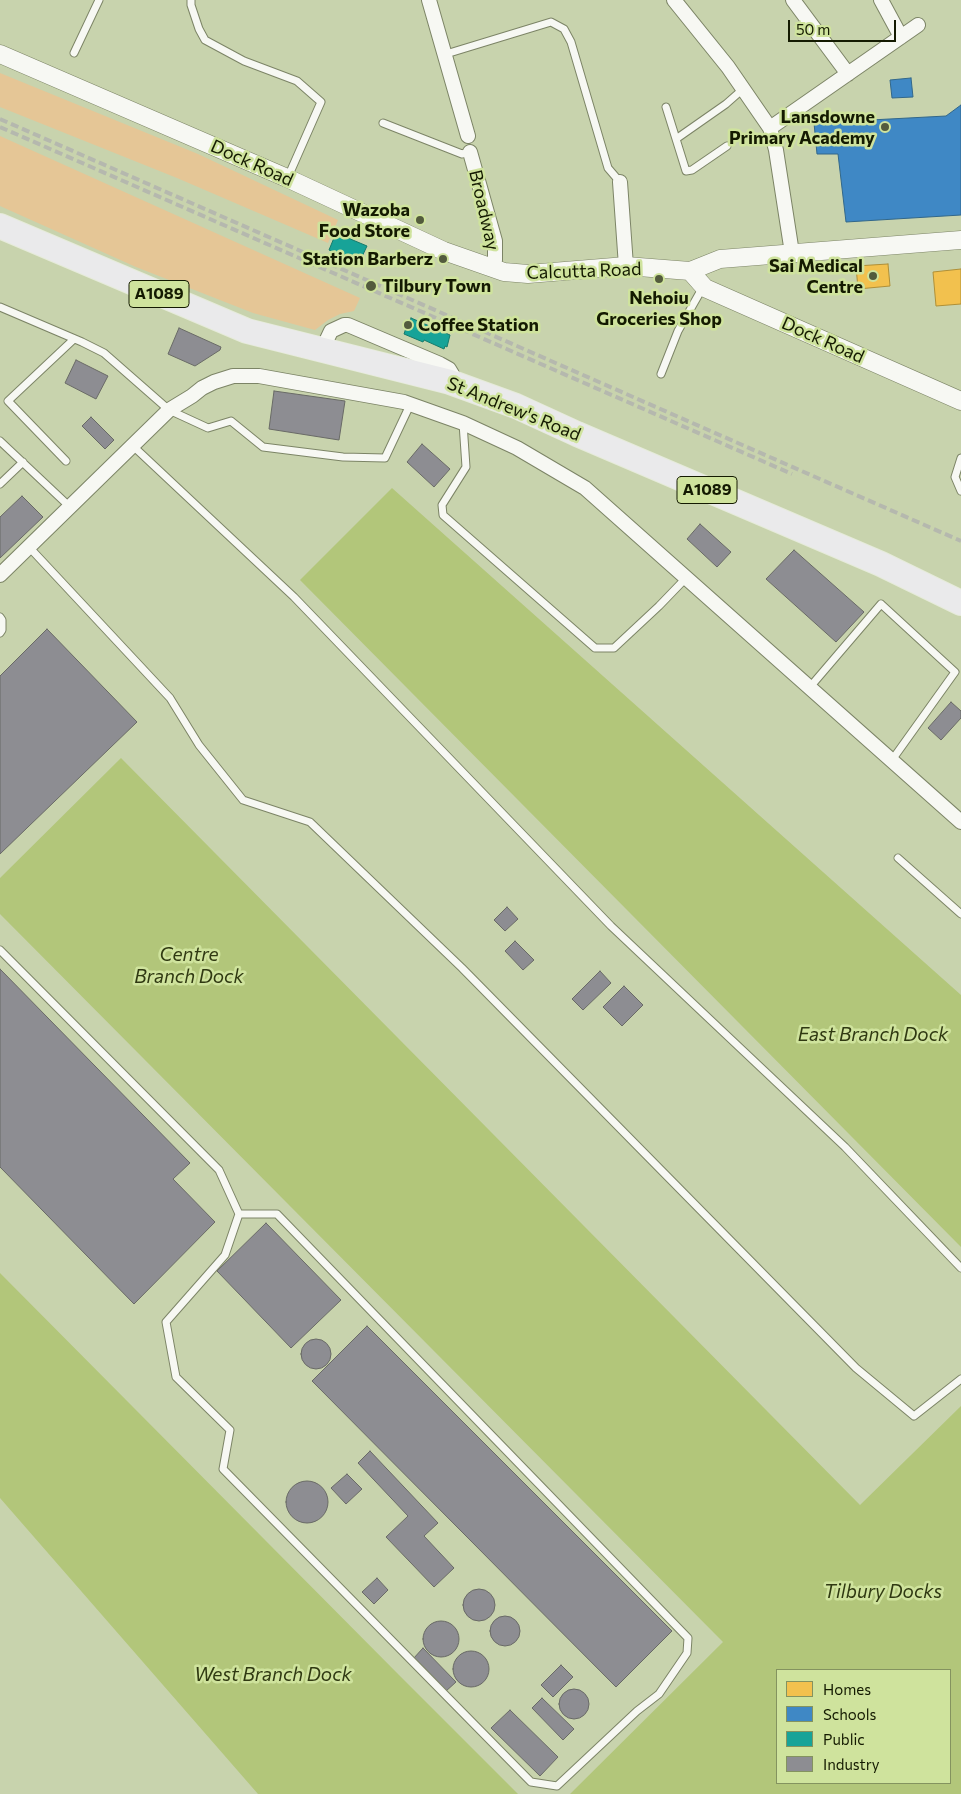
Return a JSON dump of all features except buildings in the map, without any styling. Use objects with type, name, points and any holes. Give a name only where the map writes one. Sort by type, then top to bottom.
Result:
[{"type":"highway","name":"St Andrew's Road","points":[[0,226],[247,331],[450,382],[516,406],[881,564],[961,603]]},
{"type":"street","points":[[429,0],[468,136]]},
{"type":"street","points":[[674,0],[728,67],[770,128],[776,150],[792,253]]},
{"type":"street","points":[[793,0],[848,74]]},
{"type":"street","points":[[881,0],[901,37]]},
{"type":"street","points":[[770,128],[918,25]]},
{"type":"street","name":"Dock Road","points":[[0,54],[287,178],[444,251],[498,271]]},
{"type":"street","name":"Broadway","points":[[470,152],[495,241],[495,260],[498,271]]},
{"type":"street","points":[[620,182],[626,266]]},
{"type":"street","name":"Calcutta Road","points":[[498,271],[528,274],[626,266],[690,271],[720,259],[961,240]]},
{"type":"street","name":"Dock Road","points":[[690,271],[703,287],[961,401]]},
{"type":"street","points":[[0,576],[169,410],[208,385],[233,376],[246,375],[410,404],[462,423],[517,448],[585,488],[961,822]]},
{"type":"lane","points":[[74,53],[99,0]]},
{"type":"lane","points":[[192,0],[191,5],[205,40],[244,61],[297,81],[321,102],[287,178]]},
{"type":"lane","points":[[446,54],[551,22],[564,29],[571,42],[608,168],[620,182]]},
{"type":"lane","points":[[676,139],[726,104],[743,89]]},
{"type":"lane","points":[[666,107],[686,171],[692,170],[726,146]]},
{"type":"lane","points":[[383,124],[462,154],[470,152]]},
{"type":"lane","points":[[661,374],[678,332],[703,287]]},
{"type":"lane","points":[[0,307],[104,354],[169,410],[208,428],[231,421],[263,447],[343,457],[385,458],[410,404]]},
{"type":"lane","points":[[66,461],[8,401],[74,339]]},
{"type":"lane","points":[[462,423],[466,467],[442,505],[442,515],[595,648],[614,648],[686,578]]},
{"type":"lane","points":[[0,441],[70,506]]},
{"type":"lane","points":[[133,446],[294,597],[611,926],[845,1147],[961,1268]]},
{"type":"lane","points":[[961,458],[955,478],[961,491]]},
{"type":"lane","points":[[0,484],[23,462]]},
{"type":"lane","points":[[29,547],[170,698],[199,745],[243,800],[310,822],[468,975],[856,1368],[914,1416],[961,1379]]},
{"type":"lane","points":[[810,688],[882,604],[955,672],[892,760]]},
{"type":"lane","points":[[0,617],[2,620],[2,630],[0,633]]},
{"type":"lane","points":[[898,858],[961,914]]},
{"type":"lane","points":[[0,950],[219,1170],[238,1214],[225,1255],[166,1322],[176,1377],[230,1430],[223,1469],[531,1782],[557,1786],[637,1711],[659,1694],[687,1652],[688,1638],[277,1214],[238,1214]]},
{"type":"shaded area","points":[[0,73],[198,154],[338,220],[328,243],[177,178],[0,107]]},
{"type":"shaded area","points":[[0,136],[360,298],[354,311],[340,314],[315,330],[253,313],[136,267],[0,206]]},
{"type":"water","name":"East Branch Dock","points":[[392,488],[961,995],[961,1247],[300,580]]},
{"type":"water","name":"Centre Branch Dock","points":[[121,758],[860,1505],[961,1406],[961,1794],[570,1794],[723,1642],[0,914],[0,878]]},
{"type":"water","name":"West Branch Dock","points":[[0,1273],[518,1794],[258,1794],[0,1498]]},
{"type":"railway","points":[[0,119],[961,541]]},
{"type":"railway","points":[[0,127],[792,474]]},
{"type":"place","name":"Lansdowne Primary Academy","points":[[885,127]]},
{"type":"place","name":"Wazoba Food Store","points":[[420,220]]},
{"type":"place","name":"Station Barberz","points":[[443,259]]},
{"type":"place","name":"Sai Medical Centre","points":[[873,276]]},
{"type":"place","name":"Nehoiu Groceries Shop","points":[[659,279]]},
{"type":"place","name":"Tilbury Town","points":[[371,286]]},
{"type":"place","name":"Coffee Station","points":[[408,325]]},
{"type":"water label","name":"Tilbury Docks","points":[[883,1592]]}]
